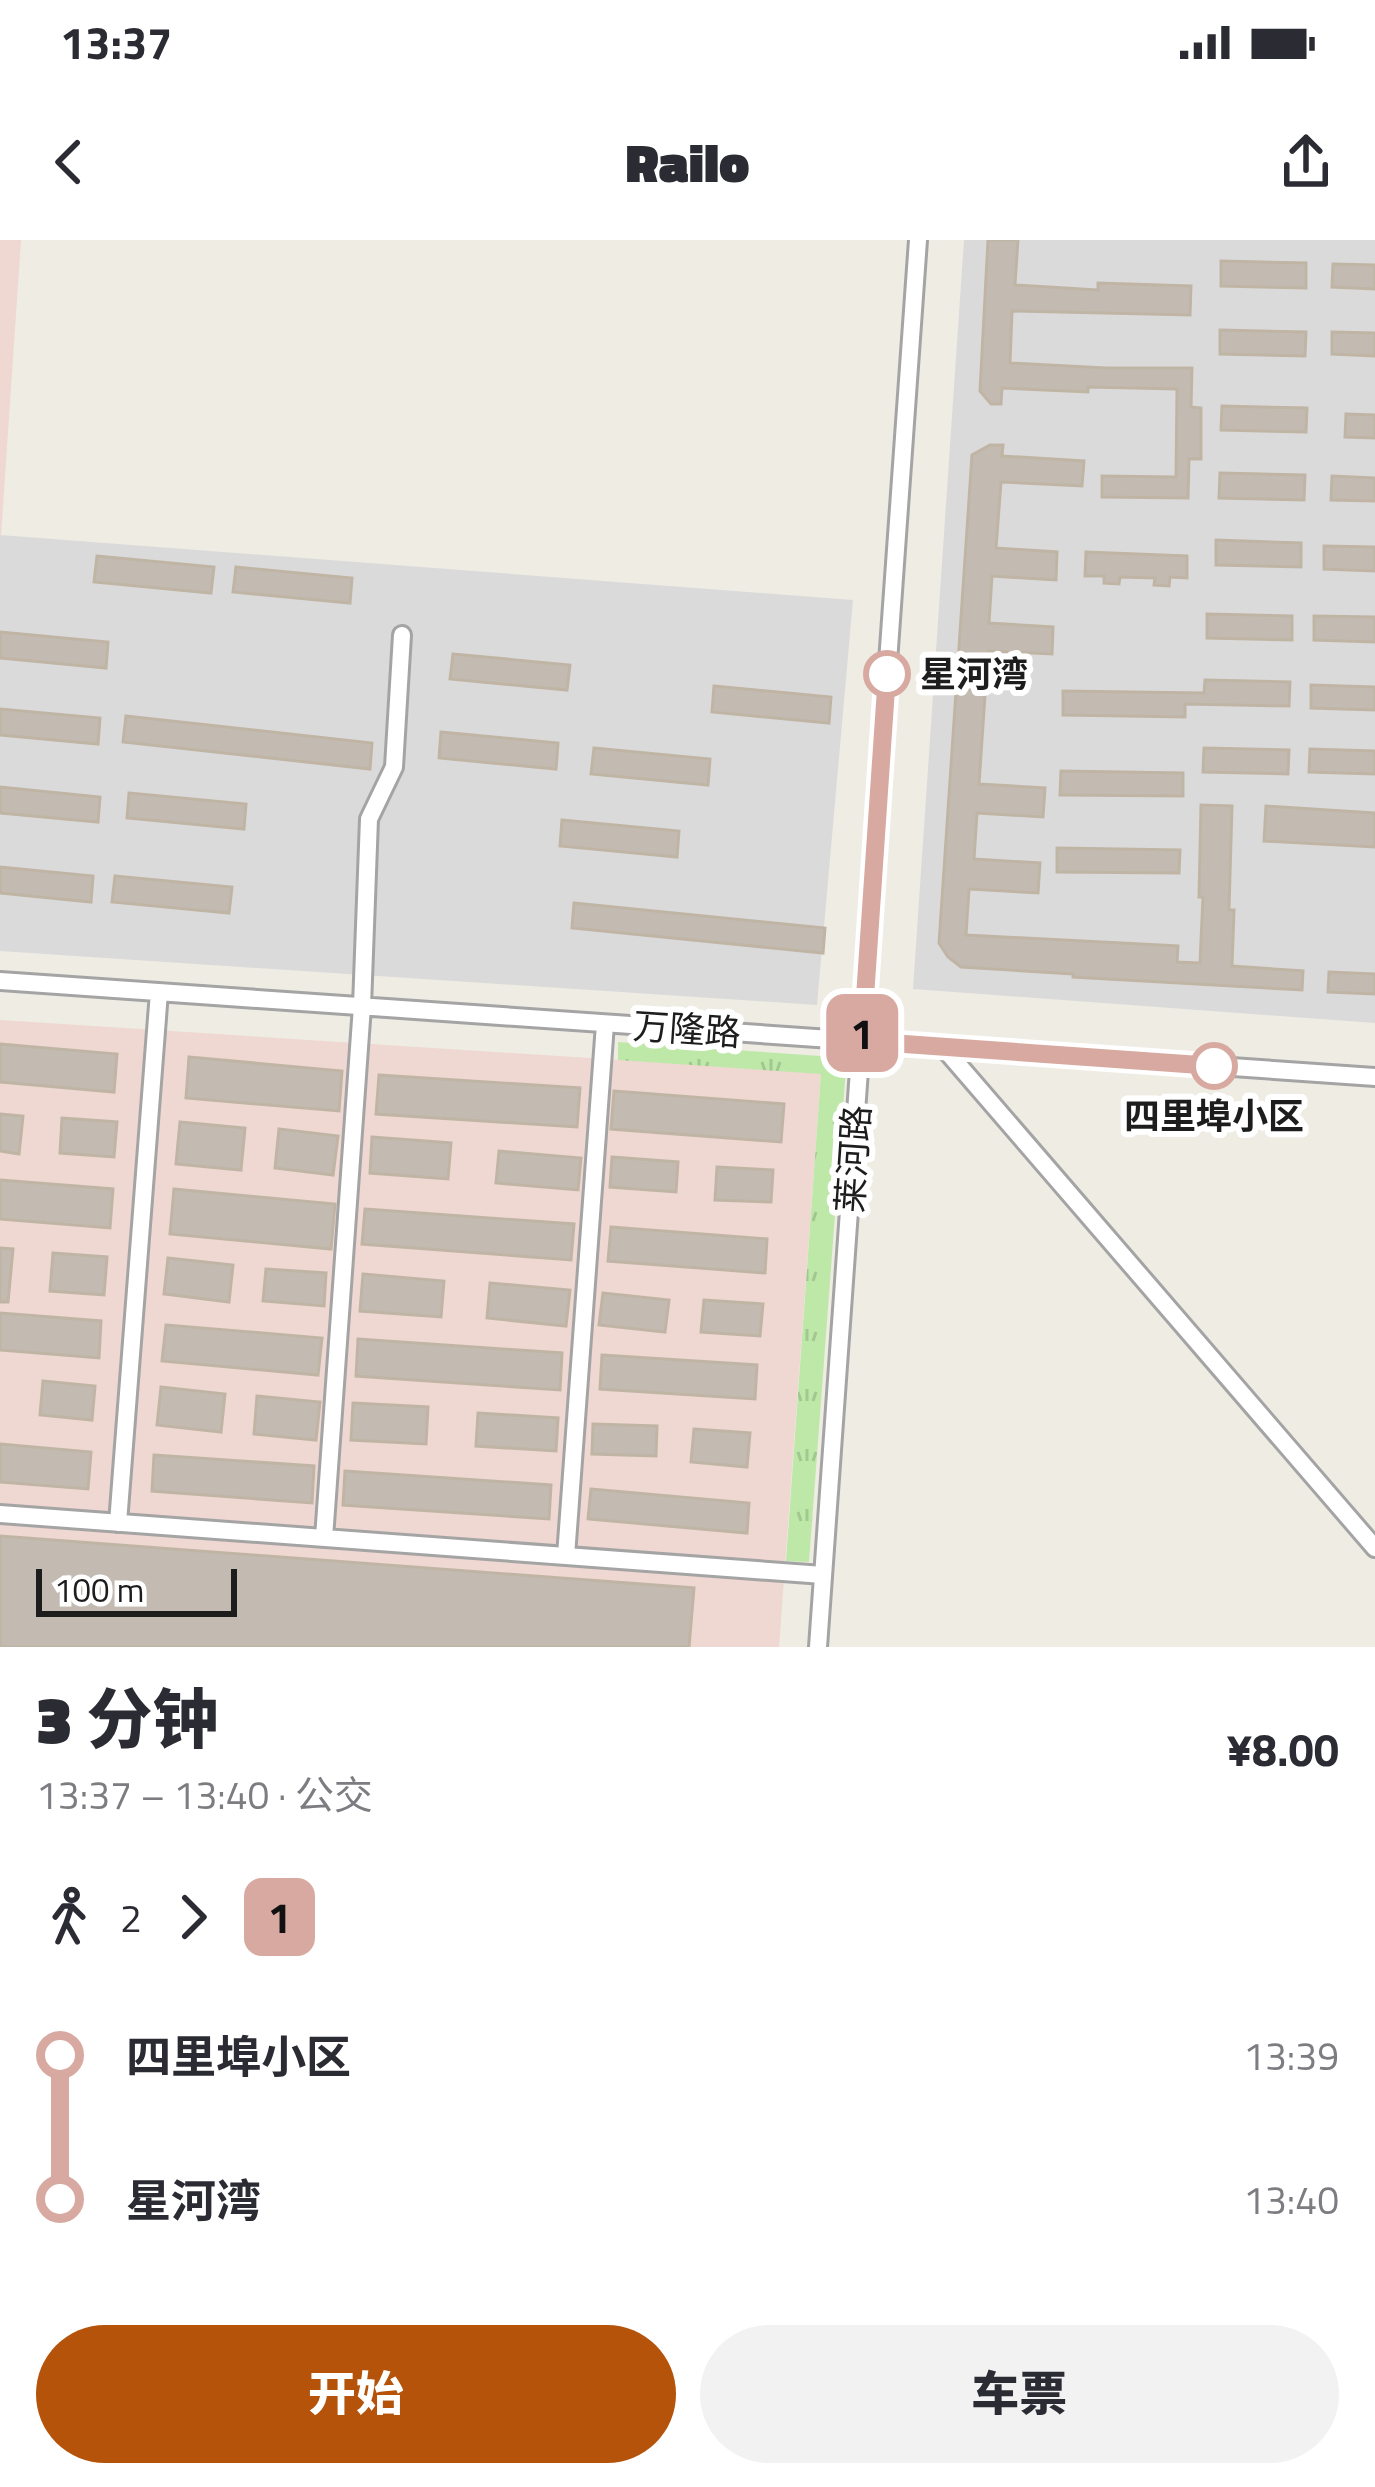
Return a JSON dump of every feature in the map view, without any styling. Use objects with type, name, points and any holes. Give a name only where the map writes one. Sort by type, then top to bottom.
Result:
[{"type":"street","name":"莱河路","points":[[818,1647],[917,240]]},
{"type":"street","points":[[324,1538],[362,1006],[369,819],[394,767],[402,635]]},
{"type":"street","name":"万隆路","points":[[0,981],[1375,1077]]},
{"type":"street","points":[[118,1523],[159,992]]},
{"type":"street","points":[[566,1556],[605,1024]]},
{"type":"street","points":[[943,1047],[1375,1548]]},
{"type":"street","points":[[0,1514],[823,1575]]},
{"type":"shaded area","points":[[0,240],[21,240],[1,535],[0,535]]},
{"type":"shaded area","points":[[964,240],[1375,240],[1375,1023],[913,989]]},
{"type":"shaded area","name":"星河湾","points":[[0,535],[853,600],[817,1005],[0,951]]},
{"type":"shaded area","points":[[0,1020],[821,1073],[779,1647],[0,1647]]},
{"type":"green space","points":[[618,1042],[836,1057],[846,1067],[809,1562],[786,1561],[821,1074],[618,1060]]},
{"type":"building","points":[[988,240],[1018,240],[1015,285],[1098,290],[1098,283],[1191,286],[1190,315],[1012,311],[1010,363],[1192,368],[1191,407],[1201,408],[1201,459],[1189,459],[1188,498],[1102,497],[1102,476],[1176,477],[1177,389],[1002,388],[1001,404],[991,404],[980,391]]},
{"type":"building","points":[[1221,261],[1306,263],[1306,288],[1221,286]]},
{"type":"building","points":[[1333,264],[1375,265],[1375,289],[1332,287]]},
{"type":"building","points":[[1220,330],[1306,332],[1305,356],[1220,354]]},
{"type":"building","points":[[1332,332],[1375,333],[1375,356],[1332,354]]},
{"type":"building","points":[[1222,406],[1307,408],[1306,432],[1221,430]]},
{"type":"building","points":[[1346,414],[1375,415],[1375,438],[1345,437]]},
{"type":"building","points":[[990,445],[1003,445],[1002,456],[1084,461],[1082,486],[1001,482],[996,548],[1057,552],[1056,580],[992,576],[989,623],[1053,627],[1052,654],[988,651],[979,784],[1045,788],[1043,817],[977,813],[974,859],[1040,863],[1038,893],[969,889],[966,935],[1178,946],[1177,962],[1200,963],[1201,805],[1232,806],[1232,966],[1303,971],[1302,990],[961,967],[939,943],[972,455]]},
{"type":"building","points":[[1220,473],[1305,475],[1304,500],[1219,498]]},
{"type":"building","points":[[1332,476],[1375,478],[1375,501],[1331,500]]},
{"type":"building","points":[[1216,540],[1301,543],[1301,567],[1216,565]]},
{"type":"building","points":[[1324,546],[1375,547],[1375,571],[1324,569]]},
{"type":"building","points":[[1086,552],[1187,556],[1187,578],[1170,577],[1169,586],[1154,585],[1155,578],[1120,577],[1119,584],[1104,583],[1104,576],[1085,576]]},
{"type":"building","points":[[97,556],[214,567],[211,593],[94,582]]},
{"type":"building","points":[[236,567],[352,578],[350,603],[233,592]]},
{"type":"building","points":[[1207,614],[1292,616],[1292,640],[1207,638]]},
{"type":"building","points":[[1314,616],[1375,617],[1375,642],[1314,640]]},
{"type":"building","points":[[0,632],[108,642],[106,668],[0,658]]},
{"type":"building","points":[[453,654],[570,665],[567,690],[450,679]]},
{"type":"building","points":[[1205,680],[1290,682],[1289,706],[1185,704],[1185,717],[1063,715],[1063,691],[1204,693]]},
{"type":"building","points":[[1311,685],[1375,687],[1375,710],[1311,708]]},
{"type":"building","points":[[714,686],[831,697],[829,723],[712,712]]},
{"type":"building","points":[[0,709],[100,718],[98,744],[0,735]]},
{"type":"building","points":[[126,716],[372,743],[370,769],[123,742]]},
{"type":"building","points":[[441,732],[558,743],[556,769],[439,758]]},
{"type":"building","points":[[594,748],[710,759],[708,785],[591,774]]},
{"type":"building","points":[[1204,748],[1289,750],[1288,774],[1203,772]]},
{"type":"building","points":[[1310,749],[1375,751],[1375,774],[1309,772]]},
{"type":"building","points":[[1061,771],[1183,773],[1183,796],[1060,795]]},
{"type":"building","points":[[0,787],[100,797],[98,822],[0,813]]},
{"type":"building","points":[[129,793],[246,804],[244,829],[127,818]]},
{"type":"building","points":[[1266,806],[1375,813],[1375,847],[1264,841]]},
{"type":"building","points":[[562,820],[679,831],[677,857],[560,846]]},
{"type":"building","points":[[1057,848],[1180,850],[1179,873],[1057,872]]},
{"type":"building","points":[[0,867],[93,876],[91,902],[0,893]]},
{"type":"building","points":[[115,876],[232,887],[229,913],[112,902]]},
{"type":"building","points":[[574,903],[825,928],[823,953],[572,928]]},
{"type":"building","points":[[1329,972],[1375,974],[1375,994],[1328,992]]},
{"type":"building","points":[[0,1044],[117,1054],[114,1092],[0,1082]]},
{"type":"building","points":[[189,1057],[342,1071],[339,1111],[186,1098]]},
{"type":"building","points":[[379,1075],[580,1088],[577,1127],[376,1114]]},
{"type":"building","points":[[614,1091],[784,1104],[781,1142],[611,1129]]},
{"type":"building","points":[[0,1114],[23,1116],[19,1154],[0,1151]]},
{"type":"building","points":[[62,1118],[117,1122],[114,1157],[60,1153]]},
{"type":"building","points":[[180,1122],[245,1128],[241,1170],[176,1164]]},
{"type":"building","points":[[279,1129],[338,1136],[333,1175],[275,1168]]},
{"type":"building","points":[[372,1137],[451,1143],[448,1179],[370,1173]]},
{"type":"building","points":[[499,1151],[581,1158],[578,1190],[496,1183]]},
{"type":"building","points":[[612,1157],[678,1162],[676,1192],[610,1187]]},
{"type":"building","points":[[717,1167],[773,1170],[771,1202],[715,1200]]},
{"type":"building","points":[[0,1180],[113,1189],[110,1228],[0,1219]]},
{"type":"building","points":[[174,1189],[335,1204],[331,1249],[170,1234]]},
{"type":"building","points":[[365,1209],[574,1224],[571,1260],[362,1244]]},
{"type":"building","points":[[611,1227],[767,1239],[765,1273],[608,1261]]},
{"type":"building","points":[[0,1248],[13,1249],[8,1302],[0,1302]]},
{"type":"building","points":[[53,1253],[107,1257],[104,1295],[50,1291]]},
{"type":"building","points":[[168,1258],[233,1265],[229,1302],[164,1294]]},
{"type":"building","points":[[266,1269],[326,1273],[324,1306],[263,1301]]},
{"type":"building","points":[[363,1274],[444,1281],[441,1317],[360,1311]]},
{"type":"building","points":[[490,1283],[570,1290],[566,1326],[487,1318]]},
{"type":"building","points":[[603,1293],[669,1300],[665,1332],[599,1325]]},
{"type":"building","points":[[704,1300],[763,1304],[760,1336],[701,1332]]},
{"type":"building","points":[[0,1313],[101,1321],[99,1358],[0,1350]]},
{"type":"building","points":[[166,1325],[322,1338],[318,1375],[162,1361]]},
{"type":"building","points":[[358,1339],[562,1353],[560,1390],[356,1376]]},
{"type":"building","points":[[602,1355],[757,1365],[755,1399],[600,1389]]},
{"type":"building","points":[[43,1381],[95,1386],[92,1420],[40,1415]]},
{"type":"building","points":[[161,1387],[225,1394],[221,1432],[157,1425]]},
{"type":"building","points":[[257,1396],[320,1402],[316,1440],[254,1434]]},
{"type":"building","points":[[353,1403],[428,1407],[426,1444],[351,1440]]},
{"type":"building","points":[[478,1413],[558,1418],[556,1451],[476,1446]]},
{"type":"building","points":[[593,1424],[657,1426],[656,1456],[592,1454]]},
{"type":"building","points":[[694,1429],[750,1433],[747,1467],[691,1462]]},
{"type":"building","points":[[0,1444],[91,1452],[88,1489],[0,1482]]},
{"type":"building","points":[[154,1455],[314,1466],[312,1503],[152,1491]]},
{"type":"building","points":[[345,1471],[551,1485],[549,1519],[343,1505]]},
{"type":"building","points":[[591,1489],[749,1503],[747,1533],[588,1519]]},
{"type":"building","points":[[0,1536],[694,1588],[689,1647],[0,1647]]},
{"type":"bus line","name":"1","points":[[887,674],[862,1041],[1214,1066]]},
{"type":"place","name":"星河湾","points":[[887,674]]},
{"type":"place","name":"四里埠小区","points":[[1214,1066]]}]
